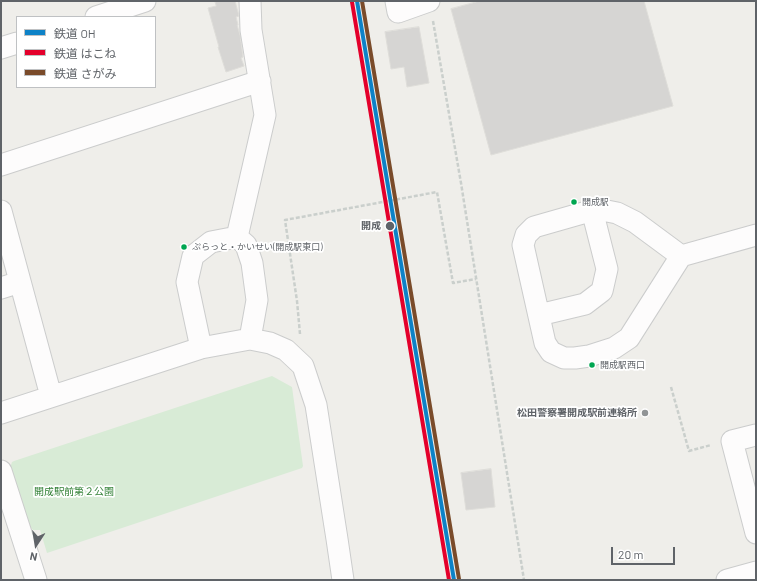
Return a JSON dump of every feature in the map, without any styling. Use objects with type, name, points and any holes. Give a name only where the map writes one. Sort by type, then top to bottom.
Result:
[{"type":"street","points":[[99,16],[145,1]]},
{"type":"street","points":[[237,237],[265,115],[251,30],[250,1]]},
{"type":"street","points":[[396,1],[398,12],[430,7]]},
{"type":"street","points":[[1,48],[16,43]]},
{"type":"street","points":[[1,165],[260,81]]},
{"type":"street","points":[[681,256],[634,222],[616,213],[597,209],[534,227],[526,235],[523,245],[545,343],[552,352],[564,358],[589,356],[614,348],[629,338],[681,256],[756,235]]},
{"type":"street","points":[[539,315],[585,304],[602,291],[607,269],[592,210]]},
{"type":"street","points":[[1,211],[10,285],[51,396]]},
{"type":"street","points":[[237,237],[246,245],[252,263],[257,300],[250,339]]},
{"type":"street","points":[[201,348],[187,282],[193,256],[211,242],[237,237]]},
{"type":"street","points":[[1,413],[201,348],[250,339],[270,343],[286,350],[303,366],[316,405],[343,580]]},
{"type":"street","points":[[756,435],[732,441],[756,533]]},
{"type":"street","points":[[1,470],[36,580]]},
{"type":"street","points":[[727,580],[756,572]]},
{"type":"path","points":[[430,7],[476,279],[524,580]]},
{"type":"path","points":[[297,301],[285,220],[437,192],[453,282],[476,279]]},
{"type":"path","points":[[671,387],[689,451],[717,443]]},
{"type":"green space","name":"開成駅前第２公園","points":[[272,376],[292,387],[303,466],[302,468],[47,553],[40,530],[33,530],[29,526],[10,468],[12,462]]},
{"type":"building","points":[[215,1],[235,1],[239,16],[236,17],[243,57],[241,58],[244,66],[226,72],[208,8],[216,6]]},
{"type":"building","points":[[480,1],[644,1],[673,106],[491,155],[451,9]]},
{"type":"building","points":[[419,27],[429,83],[407,87],[404,67],[391,69],[385,32]]},
{"type":"building","points":[[491,469],[495,507],[466,510],[461,473]]},
{"type":"rail line","name":"OH","points":[[357,1],[454,580]]},
{"type":"rail line","name":"さがみ","points":[[362,1],[459,579]]},
{"type":"rail line","name":"はこね","points":[[352,2],[449,580]]},
{"type":"place","name":"開成駅","points":[[574,202]]},
{"type":"place","name":"開成","points":[[390,226]]},
{"type":"place","name":"ぷらっと・かいせい(開成駅東口)","points":[[184,247]]},
{"type":"place","name":"開成駅西口","points":[[592,365]]},
{"type":"place","name":"松田警察署開成駅前連絡所","points":[[645,413]]}]
